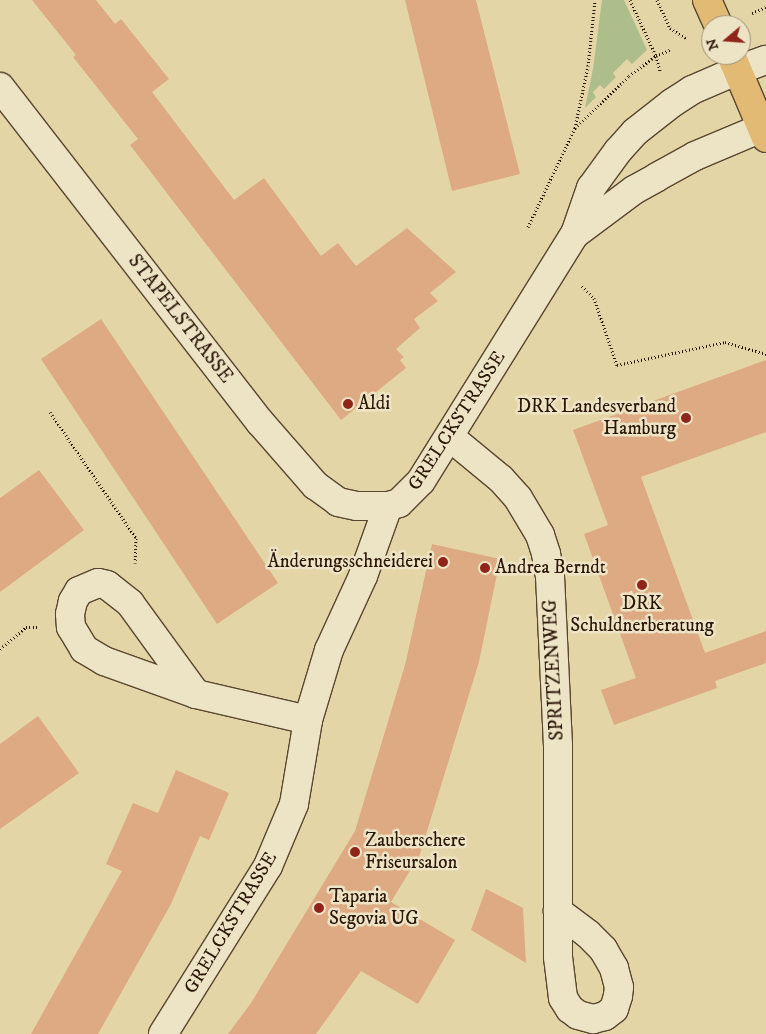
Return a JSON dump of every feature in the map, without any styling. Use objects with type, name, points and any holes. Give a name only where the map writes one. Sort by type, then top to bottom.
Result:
[{"type":"main road","points":[[708,0],[714,15]]},
{"type":"main road","points":[[735,65],[765,130]]},
{"type":"street","points":[[751,61],[766,60]]},
{"type":"street","points":[[575,234],[591,188],[613,157],[635,132],[672,102],[729,65]]},
{"type":"street","name":"STAPELSTRASSE","points":[[0,88],[260,422],[316,485],[338,502],[358,506],[388,506]]},
{"type":"street","points":[[575,234],[619,200],[695,156],[765,130]]},
{"type":"street","name":"GRELCKSTRASSE","points":[[164,1034],[268,866],[294,804],[308,720],[329,650],[363,576],[388,506],[399,503],[422,481],[575,234]]},
{"type":"street","name":"SPRITZENWEG","points":[[450,437],[501,479],[518,498],[540,535],[546,554],[550,576],[558,745],[558,911]]},
{"type":"street","points":[[196,694],[130,603],[107,585],[98,583],[79,591],[73,601],[70,614],[71,627],[84,649],[104,661],[196,694],[308,720]]},
{"type":"path","points":[[528,227],[575,128],[588,66],[595,0]]},
{"type":"path","points":[[630,0],[656,56]]},
{"type":"path","points":[[657,0],[670,28],[691,41]]},
{"type":"path","points":[[752,13],[766,7]]},
{"type":"path","points":[[575,128],[629,76],[656,56],[672,49]]},
{"type":"path","points":[[558,261],[594,298],[617,366],[725,342],[766,354]]},
{"type":"path","points":[[50,412],[136,538],[134,578],[117,592]]},
{"type":"path","points":[[0,649],[26,627],[71,627]]},
{"type":"green space","points":[[602,0],[624,0],[647,50],[632,64],[627,59],[613,73],[616,77],[604,89],[600,85],[593,92],[596,97],[585,108],[593,69]]},
{"type":"building","points":[[32,0],[96,0],[115,24],[121,19],[169,79],[152,92],[234,200],[264,178],[321,256],[338,243],[356,266],[407,228],[456,272],[430,293],[438,301],[414,319],[420,328],[396,349],[404,357],[400,360],[406,368],[341,420],[130,145],[138,139],[73,57],[76,55]]},
{"type":"building","points":[[405,0],[476,0],[520,174],[452,191]]},
{"type":"building","points":[[101,319],[278,583],[217,624],[41,359]]},
{"type":"building","points":[[766,360],[766,432],[641,477],[705,653],[766,631],[766,663],[715,681],[717,688],[614,725],[601,690],[636,678],[584,534],[608,525],[573,430]]},
{"type":"building","points":[[39,470],[84,530],[0,592],[0,498]]},
{"type":"building","points":[[432,544],[500,559],[479,662],[420,854],[391,902],[455,940],[418,1004],[361,971],[316,1034],[228,1034],[251,1003],[355,831],[405,665]]},
{"type":"building","points":[[38,716],[79,773],[0,829],[0,744]]},
{"type":"building","points":[[176,770],[229,793],[209,840],[200,836],[171,904],[98,1034],[31,1034],[122,871],[106,864],[133,803],[158,813]]},
{"type":"building","points":[[486,889],[523,908],[526,963],[471,930]]},
{"type":"place","name":"Aldi","points":[[348,404]]},
{"type":"place","name":"DRK Landesverband Hamburg","points":[[686,418]]},
{"type":"place","name":"Änderungsschneiderei","points":[[443,562]]},
{"type":"place","name":"Andrea Berndt","points":[[485,568]]},
{"type":"place","name":"DRK Schuldnerberatung","points":[[642,585]]},
{"type":"place","name":"Zauberschere Friseursalon","points":[[355,852]]},
{"type":"place","name":"Taparia Segovia UG","points":[[319,908]]}]
